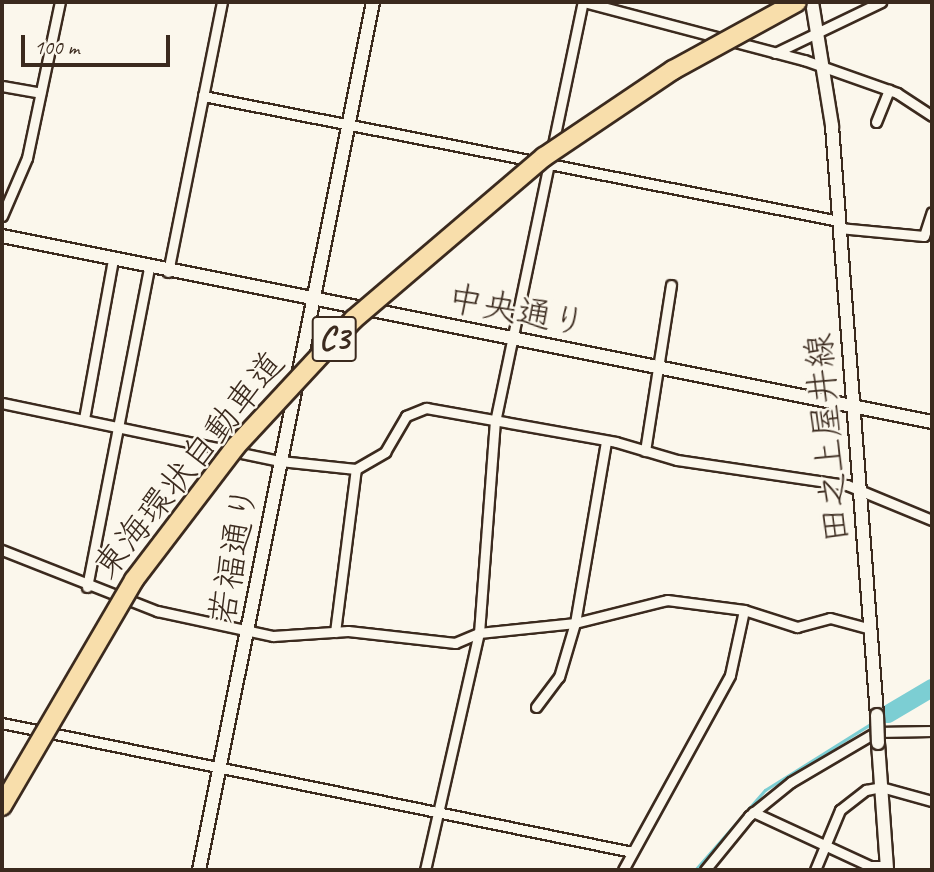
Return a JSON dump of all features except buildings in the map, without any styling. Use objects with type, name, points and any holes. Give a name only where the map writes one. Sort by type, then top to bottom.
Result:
[{"type":"highway","name":"東海環状自動車道","points":[[2,806],[134,580],[236,446],[354,319],[544,157],[673,70],[797,2]]},
{"type":"street","points":[[2,216],[27,158],[60,2]]},
{"type":"street","points":[[169,272],[222,2]]},
{"type":"street","name":"若福通り","points":[[199,870],[249,632],[280,461],[316,299],[373,2]]},
{"type":"street","points":[[425,870],[479,633],[495,422],[583,2],[824,67],[889,90],[932,116]]},
{"type":"street","name":"田之上屋井線","points":[[812,2],[824,67],[839,225],[887,868]]},
{"type":"street","points":[[775,53],[817,30],[881,2]]},
{"type":"street","points":[[2,86],[40,93]]},
{"type":"street","points":[[876,122],[889,90]]},
{"type":"street","points":[[204,96],[839,225],[924,236],[932,212]]},
{"type":"street","points":[[2,236],[149,268],[122,426],[88,587]]},
{"type":"street","points":[[84,419],[113,259]]},
{"type":"street","name":"中央通り","points":[[149,268],[932,422]]},
{"type":"street","points":[[645,451],[671,285]]},
{"type":"street","points":[[2,402],[280,461],[356,470],[385,452],[406,416],[426,408],[860,489],[932,520]]},
{"type":"street","points":[[536,708],[559,677],[575,623],[606,442]]},
{"type":"street","points":[[335,632],[356,470]]},
{"type":"street","points":[[2,550],[88,587],[249,632],[335,632],[434,643],[479,633],[575,623],[667,600],[744,610],[797,627],[830,618],[871,629]]},
{"type":"street","points":[[623,870],[730,675],[744,610]]},
{"type":"street","points":[[2,723],[632,852]]},
{"type":"street","points":[[705,870],[752,812],[876,732],[932,732]]},
{"type":"street","points":[[815,870],[840,810],[866,790],[881,787],[932,801]]},
{"type":"street","points":[[752,812],[870,866],[887,868]]},
{"type":"waterway","points":[[888,714],[932,688]]},
{"type":"waterway","points":[[695,870],[765,790],[874,722]]}]
